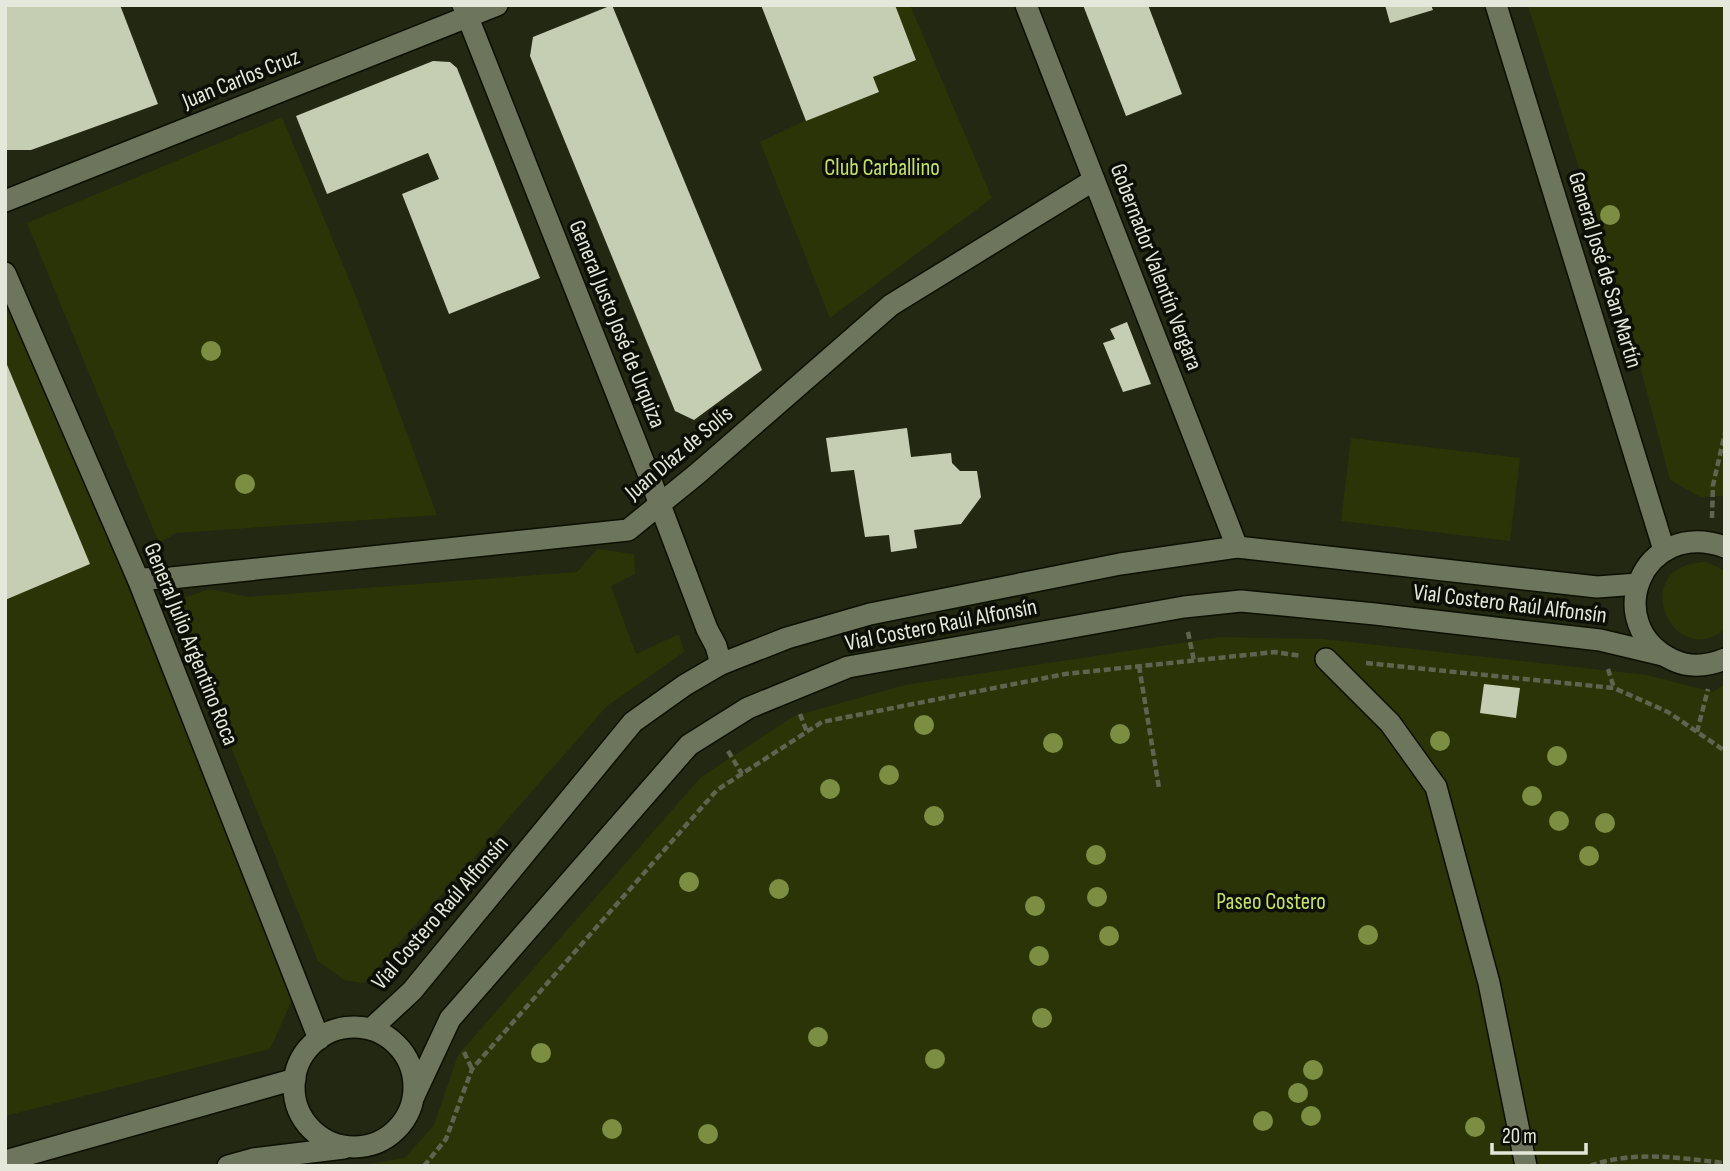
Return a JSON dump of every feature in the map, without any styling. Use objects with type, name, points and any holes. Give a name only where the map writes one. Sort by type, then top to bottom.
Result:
[{"type":"street","name":"Juan Carlos Cruz","points":[[5,201],[465,11],[497,5]]},
{"type":"street","name":"Gobernador Valentín Vergara","points":[[1026,5],[1237,547]]},
{"type":"street","name":"General José de San Martín","points":[[1496,5],[1664,550]]},
{"type":"street","name":"General Justo José de Urquiza","points":[[465,11],[721,664]]},
{"type":"street","name":"Juan Díaz de Solís","points":[[138,579],[171,578],[628,530],[891,305],[1094,180]]},
{"type":"street","name":"General Julio Argentino Roca","points":[[5,273],[138,579],[319,1039]]},
{"type":"street","points":[[1663,655],[1649,642],[1639,624],[1635,604],[1638,584],[1644,571],[1664,550],[1679,543],[1695,540],[1720,543]]},
{"type":"street","name":"Vial Costero Raúl Alfonsín","points":[[371,1029],[412,990],[633,722],[685,685],[721,664],[787,638],[870,614],[1120,564],[1237,547],[1597,587],[1638,584]]},
{"type":"street","name":"Vial Costero Raúl Alfonsín","points":[[414,1096],[450,1019],[689,745],[748,708],[848,667],[1184,607],[1241,601],[1600,640],[1663,655],[1679,663],[1697,665],[1720,661]]},
{"type":"street","points":[[1326,659],[1391,723],[1436,787],[1489,983],[1526,1166]]},
{"type":"street","points":[[229,1166],[253,1159],[364,1147],[382,1141],[397,1130],[408,1115],[414,1096],[410,1063],[400,1048],[371,1029],[353,1027],[335,1030],[319,1039],[307,1050],[295,1079],[295,1097],[307,1123],[327,1142],[345,1147]]},
{"type":"street","points":[[5,1161],[295,1079]]},
{"type":"path","points":[[1720,543],[1713,485],[1725,433]]},
{"type":"path","points":[[424,1166],[446,1139],[472,1069],[718,790],[822,722],[1065,674],[1275,652],[1614,688],[1668,712],[1725,751]]},
{"type":"path","points":[[1697,732],[1720,661]]},
{"type":"path","points":[[1139,666],[1159,788]]},
{"type":"path","points":[[1590,1166],[1608,1159],[1652,1155],[1725,1163]]},
{"type":"green space","name":"Club Carballino","points":[[761,5],[910,5],[992,198],[830,318],[760,142],[806,120]]},
{"type":"green space","points":[[1528,5],[1725,5],[1725,496],[1700,497],[1670,480],[1636,351]]},
{"type":"green space","points":[[282,117],[358,301],[437,515],[176,533],[159,543],[27,223]]},
{"type":"green space","points":[[5,276],[298,987],[270,1049],[5,1116]]},
{"type":"green space","points":[[1351,438],[1520,458],[1510,541],[1341,521]]},
{"type":"green space","points":[[597,549],[634,554],[635,574],[611,586],[636,654],[679,634],[684,652],[606,707],[364,983],[344,980],[318,961],[172,602],[209,589],[249,597],[577,572]]},
{"type":"green space","points":[[1706,562],[1725,572],[1725,629],[1706,639],[1688,637],[1674,628],[1665,613],[1662,596],[1667,580],[1681,567]]},
{"type":"green space","name":"Paseo Costero","points":[[1220,637],[1323,639],[1647,675],[1713,692],[1725,684],[1725,1166],[356,1166],[405,1158],[434,1125],[458,1055],[701,777],[794,716],[905,685]]},
{"type":"building","points":[[5,5],[120,5],[158,104],[31,150],[5,150]]},
{"type":"building","points":[[612,5],[762,370],[694,420],[675,411],[530,56],[533,37]]},
{"type":"building","points":[[761,5],[895,5],[916,60],[873,77],[879,92],[806,121]]},
{"type":"building","points":[[1083,5],[1148,5],[1182,94],[1126,116]]},
{"type":"building","points":[[1385,5],[1431,5],[1433,10],[1390,23]]},
{"type":"building","points":[[433,61],[450,62],[457,68],[540,278],[449,314],[402,194],[439,179],[428,153],[327,194],[296,116]]},
{"type":"building","points":[[1127,322],[1151,384],[1123,392],[1103,343],[1115,339],[1110,329]]},
{"type":"building","points":[[5,360],[90,564],[5,600]]},
{"type":"building","points":[[907,428],[911,457],[951,453],[952,463],[960,471],[977,471],[981,497],[961,524],[914,530],[917,548],[891,552],[889,535],[865,537],[854,470],[831,472],[826,438]]},
{"type":"building","points":[[1484,684],[1520,688],[1516,718],[1480,713]]}]
